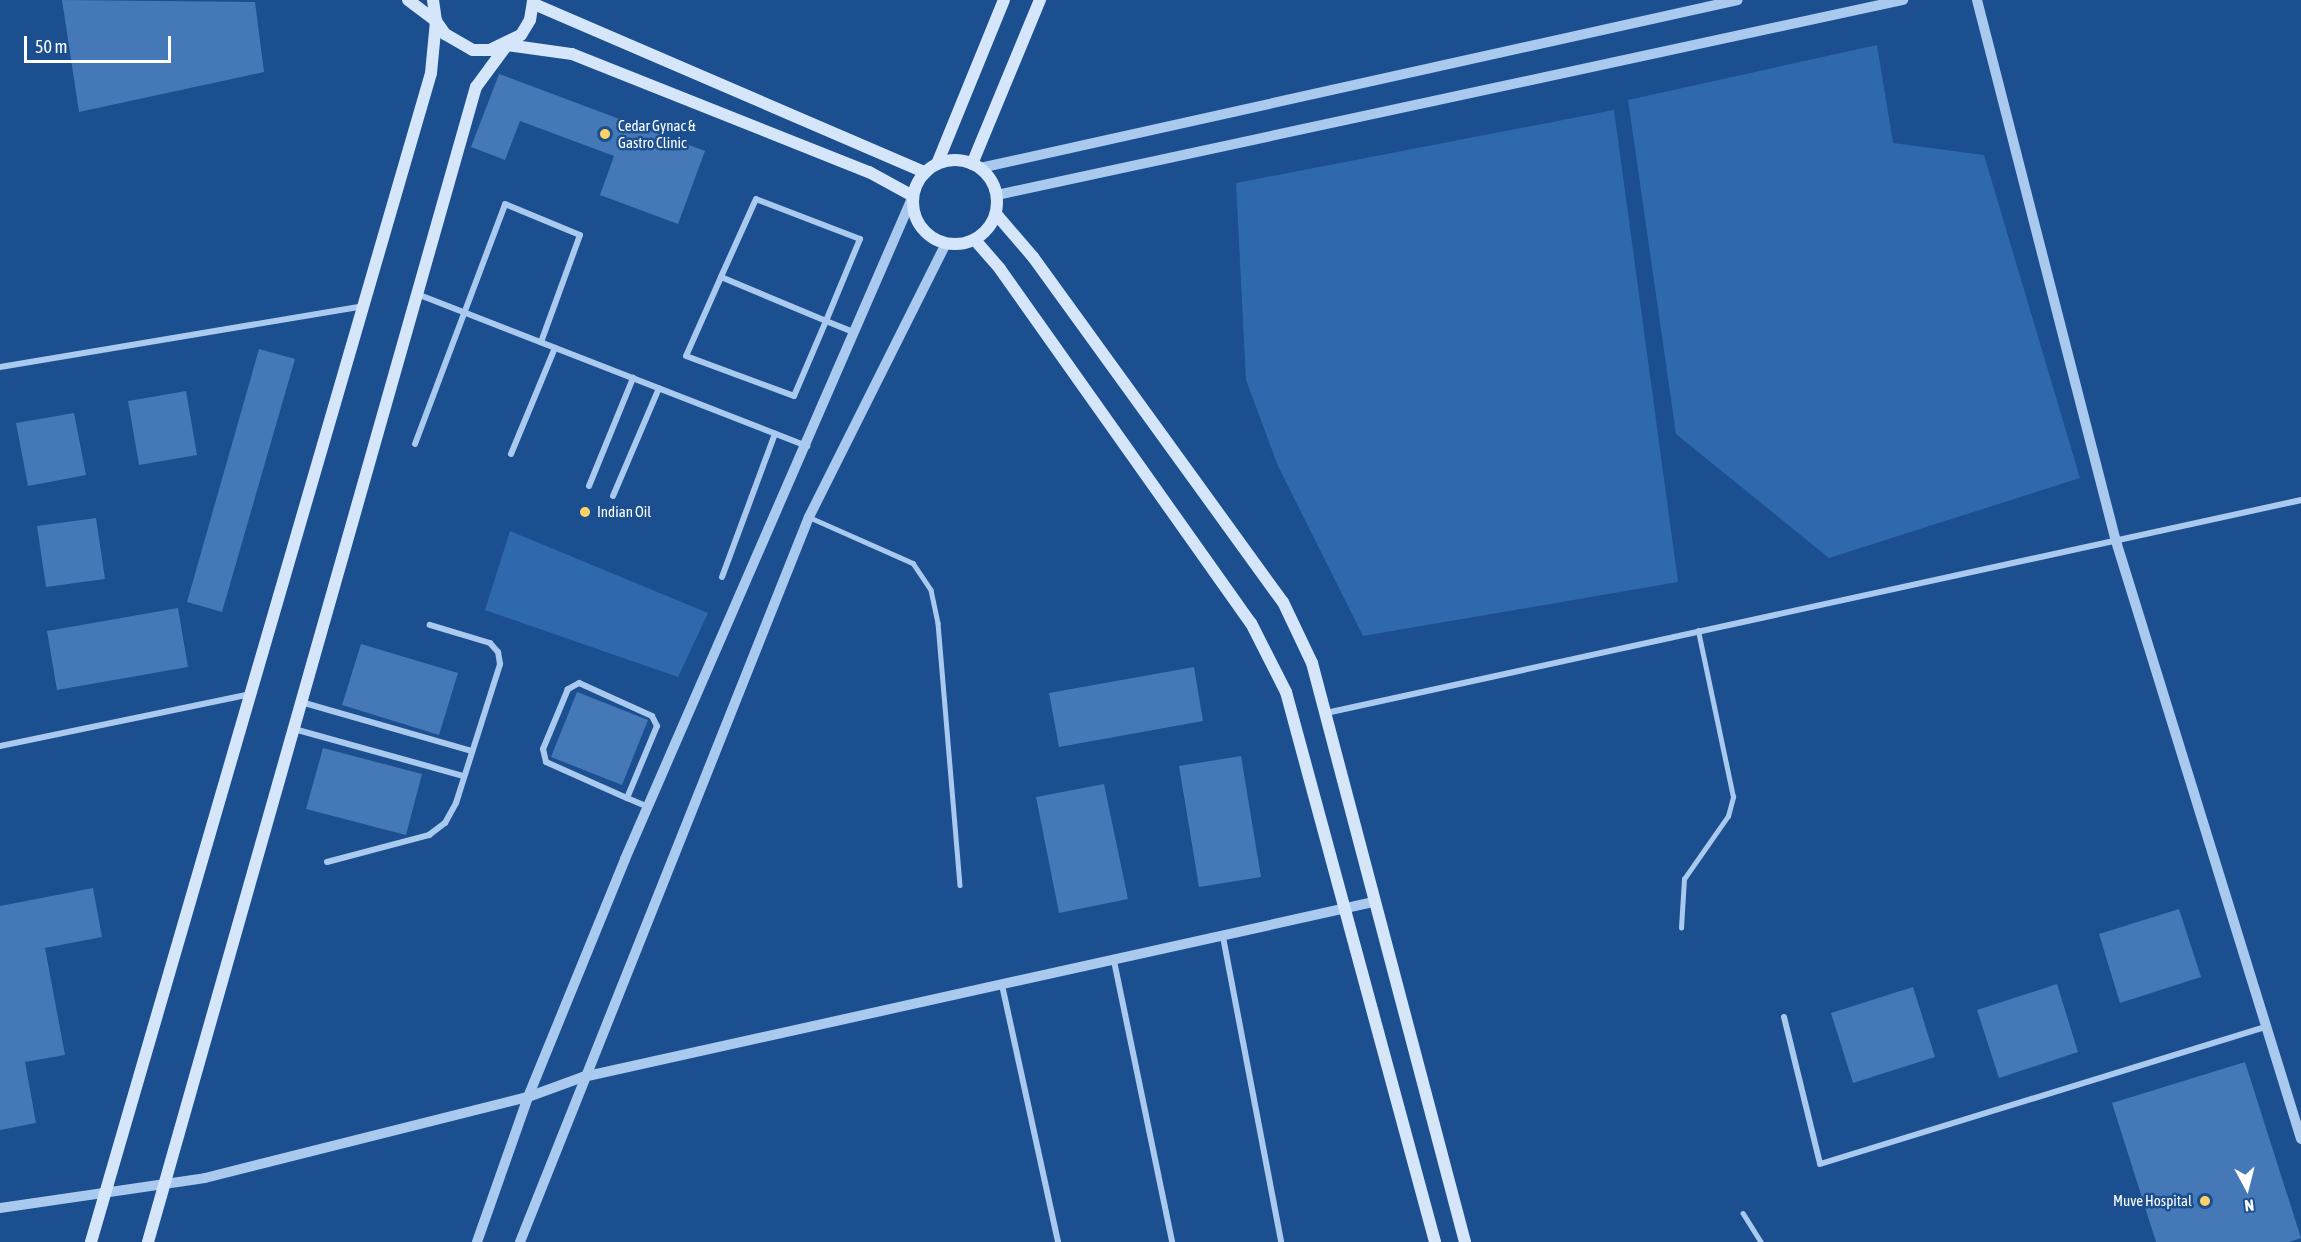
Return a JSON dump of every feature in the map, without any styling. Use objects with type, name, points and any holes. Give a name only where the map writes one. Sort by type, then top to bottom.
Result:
[{"type":"main road","points":[[408,0],[435,21],[458,44],[473,50],[490,50],[507,45],[572,54],[869,172],[913,196]]},
{"type":"main road","points":[[91,1242],[431,73],[435,21],[433,0]]},
{"type":"main road","points":[[937,164],[1004,0]]},
{"type":"main road","points":[[976,166],[1040,0]]},
{"type":"main road","points":[[148,1242],[476,87],[507,45],[520,35],[534,2],[925,172]]},
{"type":"main road","points":[[955,159],[976,166],[994,184],[997,195],[996,214],[986,231],[975,240],[946,243],[922,229],[914,213],[913,196],[925,172],[937,164],[955,159]]},
{"type":"main road","points":[[996,214],[1033,257],[1284,602],[1312,663],[1465,1242]]},
{"type":"main road","points":[[975,240],[1000,269],[1251,623],[1286,692],[1343,911],[1435,1242]]},
{"type":"street","points":[[976,166],[1738,0]]},
{"type":"street","points":[[997,195],[1903,0]]},
{"type":"street","points":[[1977,0],[2115,538],[2301,1139]]},
{"type":"street","points":[[477,1242],[528,1097],[648,807],[807,446],[913,196]]},
{"type":"street","points":[[756,199],[860,239],[826,321],[794,396],[686,356],[756,199]]},
{"type":"street","points":[[415,444],[505,204],[580,235],[542,342]]},
{"type":"street","points":[[520,1242],[583,1077],[809,517],[946,243]]},
{"type":"street","points":[[721,277],[855,333]]},
{"type":"street","points":[[417,294],[807,446]]},
{"type":"street","points":[[0,368],[364,305]]},
{"type":"street","points":[[511,453],[555,348]]},
{"type":"street","points":[[589,486],[633,378]]},
{"type":"street","points":[[613,496],[659,388]]},
{"type":"street","points":[[722,577],[775,434]]},
{"type":"street","points":[[1324,713],[2115,538],[2301,500]]},
{"type":"street","points":[[327,862],[429,835],[445,823],[464,776],[500,664],[498,652],[490,643],[430,625]]},
{"type":"street","points":[[627,798],[657,726],[652,716],[579,683],[568,689],[543,749],[546,762],[627,798],[648,807]]},
{"type":"street","points":[[0,746],[250,694]]},
{"type":"street","points":[[300,702],[472,752]]},
{"type":"street","points":[[292,729],[464,776]]},
{"type":"street","points":[[0,1208],[165,1185],[528,1097],[583,1077],[1223,938],[1374,902]]},
{"type":"street","points":[[1223,938],[1281,1242]]},
{"type":"street","points":[[1114,961],[1172,1242]]},
{"type":"street","points":[[1002,986],[1058,1242]]},
{"type":"street","points":[[1784,1017],[1820,1164],[2266,1027]]},
{"type":"lane","points":[[809,517],[913,563],[931,590],[938,623],[960,885]]},
{"type":"lane","points":[[1681,928],[1684,879],[1728,816],[1733,797],[1698,631]]},
{"type":"lane","points":[[1743,1213],[1761,1242]]},
{"type":"shaded area","points":[[1877,45],[1893,143],[1984,155],[2080,478],[1829,558],[1676,434],[1628,100]]},
{"type":"shaded area","points":[[1614,110],[1678,582],[1363,636],[1278,466],[1246,380],[1236,183]]},
{"type":"shaded area","points":[[510,531],[708,613],[678,677],[485,610]]},
{"type":"building","points":[[62,0],[255,2],[264,72],[79,112]]},
{"type":"building","points":[[499,74],[705,151],[678,224],[600,195],[614,156],[520,121],[505,160],[471,147]]},
{"type":"building","points":[[259,349],[295,359],[222,612],[187,602]]},
{"type":"building","points":[[186,391],[197,455],[139,465],[128,401]]},
{"type":"building","points":[[74,413],[86,475],[28,486],[16,423]]},
{"type":"building","points":[[96,518],[105,579],[46,587],[37,526]]},
{"type":"building","points":[[178,608],[188,667],[57,690],[47,631]]},
{"type":"building","points":[[361,644],[458,673],[439,735],[342,705]]},
{"type":"building","points":[[1194,667],[1203,721],[1059,747],[1049,693]]},
{"type":"building","points":[[577,692],[648,720],[622,785],[551,757]]},
{"type":"building","points":[[323,748],[422,774],[406,835],[306,809]]},
{"type":"building","points":[[1241,756],[1261,877],[1199,887],[1179,766]]},
{"type":"building","points":[[1104,784],[1128,899],[1059,913],[1036,797]]},
{"type":"building","points":[[93,888],[102,937],[45,948],[65,1055],[25,1062],[36,1123],[0,1130],[0,906]]},
{"type":"building","points":[[2179,909],[2201,977],[2120,1003],[2099,934]]},
{"type":"building","points":[[2057,984],[2078,1052],[1999,1078],[1977,1010]]},
{"type":"building","points":[[1913,987],[1935,1057],[1853,1083],[1831,1013]]},
{"type":"building","points":[[2245,1062],[2301,1238],[2289,1242],[2156,1242],[2112,1103]]},
{"type":"place","name":"Cedar Gynac & Gastro Clinic","points":[[605,134]]},
{"type":"place","name":"Indian Oil","points":[[585,512]]},
{"type":"place","name":"Muve Hospital","points":[[2205,1201]]}]
